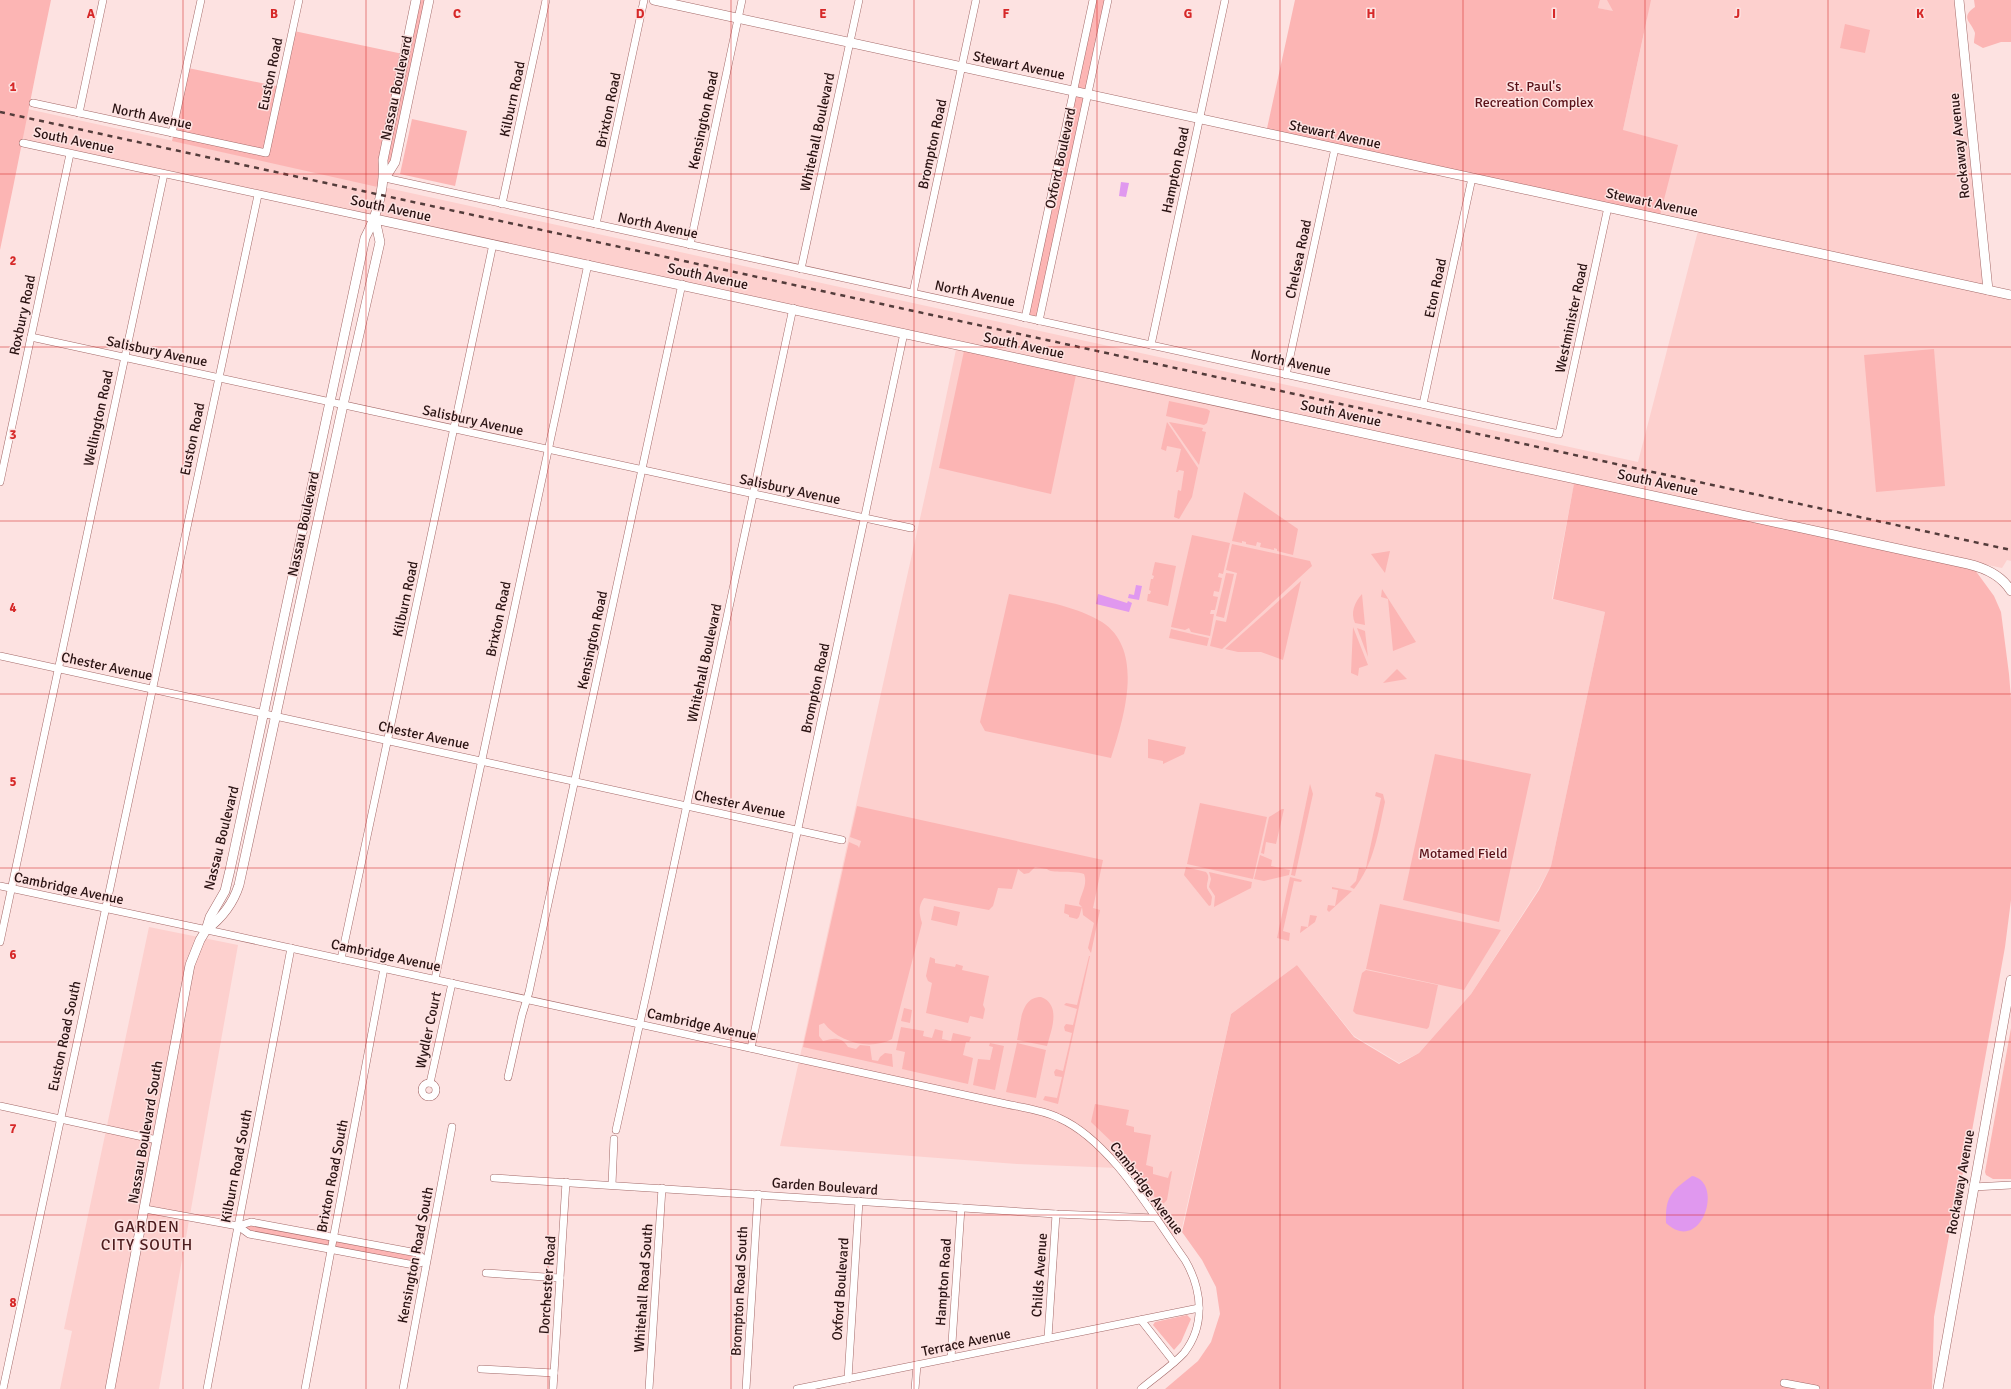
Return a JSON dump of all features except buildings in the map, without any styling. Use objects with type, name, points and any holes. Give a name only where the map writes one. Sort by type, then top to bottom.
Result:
[{"type":"main road","name":"Nassau Boulevard","points":[[206,930],[210,917],[219,902],[228,881],[365,238],[375,219],[384,178],[383,160],[416,0]]},
{"type":"main road","name":"Nassau Boulevard","points":[[384,178],[395,161],[429,0]]},
{"type":"main road","name":"Stewart Avenue","points":[[654,0],[2011,295]]},
{"type":"main road","name":"Rockaway Avenue","points":[[1959,0],[1988,290]]},
{"type":"main road","name":"Nassau Boulevard","points":[[206,930],[221,918],[236,894],[239,885],[343,405],[380,242],[375,219]]},
{"type":"main road","name":"South Avenue","points":[[375,219],[793,308],[1968,564],[1990,572],[2004,582],[2011,591]]},
{"type":"main road","name":"Nassau Boulevard South","points":[[110,1389],[190,965],[200,940],[206,930]]},
{"type":"main road","name":"Rockaway Avenue","points":[[1938,1389],[2011,980]]},
{"type":"street","points":[[79,113],[103,0]]},
{"type":"street","points":[[172,133],[201,0]]},
{"type":"street","name":"Euston Road","points":[[266,153],[299,0]]},
{"type":"street","name":"Kilburn Road","points":[[502,204],[546,0]]},
{"type":"street","name":"Brixton Road","points":[[596,224],[644,0]]},
{"type":"street","name":"Kensington Road","points":[[690,245],[742,0]]},
{"type":"street","name":"Whitehall Boulevard","points":[[801,269],[859,0]]},
{"type":"street","name":"Brompton Road","points":[[913,293],[976,0]]},
{"type":"street","name":"Oxford Boulevard","points":[[1025,318],[1093,0]]},
{"type":"street","name":"Oxford Boulevard","points":[[1039,321],[1108,0]]},
{"type":"street","name":"Hampton Road","points":[[1151,345],[1225,0]]},
{"type":"street","name":"North Avenue","points":[[33,103],[266,153]]},
{"type":"street","name":"South Avenue","points":[[23,143],[258,195],[375,219]]},
{"type":"street","name":"Chelsea Road","points":[[1286,375],[1335,148]]},
{"type":"street","name":"Roxbury Road","points":[[0,482],[70,154]]},
{"type":"street","name":"Wellington Road","points":[[0,942],[164,174]]},
{"type":"street","name":"North Avenue","points":[[384,178],[1559,434]]},
{"type":"street","name":"Eton Road","points":[[1424,404],[1472,178]]},
{"type":"street","name":"Euston Road","points":[[152,689],[258,195]]},
{"type":"street","name":"Westminister Road","points":[[1559,434],[1608,207]]},
{"type":"street","points":[[1049,208],[1062,211]]},
{"type":"street","name":"Kilburn Road","points":[[341,959],[493,244]]},
{"type":"street","name":"Brixton Road","points":[[435,979],[588,264]]},
{"type":"street","name":"Kensington Road","points":[[508,1077],[527,1000],[575,782],[682,284]]},
{"type":"street","name":"Whitehall Boulevard","points":[[616,1130],[687,806],[793,308]]},
{"type":"street","name":"Brompton Road","points":[[751,1048],[904,333]]},
{"type":"street","name":"Salisbury Avenue","points":[[31,337],[911,528]]},
{"type":"street","name":"Chester Avenue","points":[[0,656],[842,840]]},
{"type":"street","name":"Euston Road South","points":[[3,1389],[152,689]]},
{"type":"street","name":"Cambridge Avenue","points":[[0,886],[1039,1111],[1059,1118],[1082,1131],[1104,1150],[1155,1218],[1191,1271],[1197,1287],[1199,1308],[1198,1320],[1190,1343],[1185,1351],[1174,1362],[1141,1389]]},
{"type":"street","name":"Kilburn Road South","points":[[208,1389],[291,948]]},
{"type":"street","name":"Brixton Road South","points":[[305,1389],[384,968]]},
{"type":"street","name":"Wydler Court","points":[[430,1084],[452,983]]},
{"type":"street","points":[[0,1106],[157,1140]]},
{"type":"street","name":"Kensington Road South","points":[[403,1389],[452,1127]]},
{"type":"street","points":[[612,1184],[614,1139]]},
{"type":"street","name":"Garden Boulevard","points":[[494,1178],[612,1184],[1056,1214],[1155,1218]]},
{"type":"street","name":"Dorchester Road","points":[[553,1389],[566,1182]]},
{"type":"street","points":[[1973,1188],[2011,1185]]},
{"type":"street","name":"Whitehall Road South","points":[[649,1389],[662,1188]]},
{"type":"street","name":"Brompton Road South","points":[[746,1389],[758,1194]]},
{"type":"street","name":"Oxford Boulevard","points":[[848,1378],[859,1201]]},
{"type":"street","name":"Hampton Road","points":[[951,1358],[961,1208]]},
{"type":"street","points":[[145,1209],[238,1226],[249,1234],[331,1250],[414,1265],[426,1261],[417,1253],[333,1237],[251,1222],[238,1226]]},
{"type":"street","name":"Childs Avenue","points":[[1048,1338],[1056,1214]]},
{"type":"street","points":[[486,1273],[560,1278]]},
{"type":"street","name":"Terrace Avenue","points":[[797,1389],[1199,1308]]},
{"type":"street","points":[[1141,1320],[1174,1362]]},
{"type":"street","points":[[915,1389],[917,1366]]},
{"type":"street","points":[[481,1369],[554,1373]]},
{"type":"street","points":[[1784,1383],[1816,1389]]},
{"type":"shaded area","points":[[1600,0],[1960,0],[1988,289],[2011,294],[2011,561],[2007,560],[2002,568],[1575,479],[1552,599],[1605,612],[1551,866],[1538,890],[1471,994],[1419,1053],[1399,1063],[1354,1036],[1297,965],[1231,1014],[1181,1232],[1168,1237],[1118,1168],[1017,1164],[780,1146],[929,478],[957,345],[23,146],[0,103],[1638,462],[1699,227],[1659,219],[1623,130],[1647,19],[1598,8]]},
{"type":"shaded area","points":[[1121,182],[1129,183],[1126,197],[1119,196]]},
{"type":"shaded area","points":[[1136,585],[1142,586],[1139,600],[1128,598],[1129,594],[1134,595]]},
{"type":"shaded area","points":[[1098,594],[1127,603],[1128,601],[1132,603],[1129,612],[1096,604]]},
{"type":"shaded area","points":[[149,927],[238,945],[159,1389],[60,1389],[72,1331],[64,1329]]},
{"type":"shaded area","points":[[1692,1176],[1702,1181],[1707,1191],[1708,1202],[1704,1214],[1698,1224],[1689,1230],[1679,1231],[1666,1223],[1668,1201],[1674,1191]]},
{"type":"green space","points":[[0,0],[51,0],[0,250]]},
{"type":"green space","points":[[416,0],[429,0],[395,161],[382,188],[172,141],[188,68],[281,87],[294,31],[403,54]]},
{"type":"green space","points":[[1095,0],[1106,0],[1038,319],[1027,317]]},
{"type":"green space","name":"St. Paul's Recreation Complex","points":[[1295,0],[1600,0],[1598,8],[1613,11],[1607,0],[1651,0],[1623,130],[1678,145],[1659,219],[1266,133]]},
{"type":"green space","points":[[1974,0],[2011,0],[2011,42],[2001,42],[1983,48],[1974,43],[1975,33],[1967,17],[1970,11],[1975,7]]},
{"type":"green space","points":[[1845,24],[1870,30],[1865,53],[1840,48]]},
{"type":"green space","points":[[412,119],[467,131],[455,186],[400,174]]},
{"type":"green space","points":[[1934,349],[1945,486],[1876,492],[1864,355]]},
{"type":"green space","points":[[964,351],[1076,375],[1051,494],[939,468]]},
{"type":"green space","points":[[1169,401],[1207,409],[1210,411],[1207,423],[1204,425],[1166,416]]},
{"type":"green space","points":[[1167,422],[1198,468],[1192,497],[1179,519],[1174,517],[1178,490],[1181,491],[1184,471],[1179,470],[1176,472],[1181,449],[1167,446],[1166,451],[1161,449]]},
{"type":"green space","points":[[1169,422],[1203,428],[1202,431],[1206,432],[1199,465]]},
{"type":"green space","points":[[1575,478],[1975,570],[1994,596],[2001,612],[2011,699],[2011,900],[2005,947],[1970,1142],[1951,1225],[1934,1317],[1932,1389],[1165,1389],[1198,1361],[1211,1342],[1220,1314],[1216,1287],[1202,1260],[1182,1232],[1231,1014],[1297,965],[1354,1037],[1399,1064],[1419,1053],[1471,994],[1539,890],[1551,866],[1605,612],[1553,599]]},
{"type":"green space","points":[[1244,492],[1298,529],[1293,555],[1277,551],[1277,549],[1274,548],[1274,550],[1260,547],[1261,543],[1257,542],[1256,546],[1246,544],[1246,542],[1242,541],[1242,543],[1232,541]]},
{"type":"green space","points":[[1192,535],[1230,543],[1223,574],[1219,573],[1218,577],[1222,578],[1219,592],[1214,591],[1213,596],[1218,597],[1215,610],[1211,610],[1210,614],[1214,614],[1210,636],[1191,632],[1189,628],[1185,630],[1171,627]]},
{"type":"green space","points":[[1232,544],[1310,561],[1312,566],[1222,649],[1210,646],[1216,620],[1226,622],[1237,573],[1226,570]]},
{"type":"green space","points":[[1390,551],[1385,573],[1371,554]]},
{"type":"green space","points":[[1155,562],[1176,566],[1168,606],[1147,601],[1148,594],[1150,594],[1151,591],[1149,590],[1151,579],[1153,579],[1154,576],[1152,575]]},
{"type":"green space","points":[[1226,573],[1234,574],[1224,618],[1216,616]]},
{"type":"green space","points":[[1301,581],[1283,660],[1261,652],[1238,652],[1225,649]]},
{"type":"green space","points":[[1382,589],[1416,642],[1393,651],[1388,599],[1381,597]]},
{"type":"green space","points":[[1009,594],[1057,604],[1092,616],[1102,622],[1115,634],[1123,649],[1127,667],[1128,686],[1121,724],[1111,758],[985,731],[980,722]]},
{"type":"green space","points":[[1362,594],[1365,625],[1355,623],[1353,615],[1355,604]]},
{"type":"green space","points":[[1353,627],[1368,665],[1359,668],[1358,676],[1351,673]]},
{"type":"green space","points":[[1357,628],[1365,631],[1368,657]]},
{"type":"green space","points":[[1171,629],[1209,638],[1207,646],[1169,638]]},
{"type":"green space","points":[[1397,669],[1407,679],[1383,683]]},
{"type":"green space","points":[[1148,739],[1186,747],[1184,754],[1163,764],[1163,761],[1148,758]]},
{"type":"green space","name":"Motamed Field","points":[[1435,754],[1531,774],[1499,922],[1403,900]]},
{"type":"green space","points":[[1310,784],[1313,794],[1295,876],[1291,875]]},
{"type":"green space","points":[[1376,792],[1383,794],[1385,802],[1371,859],[1366,869],[1367,862],[1381,798],[1375,796]]},
{"type":"green space","points":[[1200,803],[1267,817],[1253,879],[1187,864]]},
{"type":"green space","points":[[857,806],[1103,860],[1093,908],[1100,910],[1091,953],[1088,948],[1094,923],[1083,915],[1082,907],[1079,904],[1085,885],[1084,874],[1053,871],[1035,867],[1029,873],[1024,874],[1018,869],[1012,889],[998,888],[993,906],[989,910],[924,898],[920,910],[922,923],[892,1039],[883,1043],[874,1044],[855,1043],[837,1035],[824,1023],[819,1025],[819,1036],[823,1041],[840,1039],[846,1043],[848,1047],[856,1049],[860,1045],[870,1046],[872,1060],[878,1061],[885,1053],[892,1054],[893,1067],[803,1047],[849,842],[858,846],[859,848],[861,841],[850,837]]},
{"type":"green space","points":[[1284,809],[1276,844],[1266,842],[1264,854],[1261,853],[1269,817]]},
{"type":"green space","points":[[1260,855],[1272,860],[1271,866],[1290,870],[1289,875],[1264,881],[1254,879]]},
{"type":"green space","points":[[1186,867],[1206,872],[1208,878],[1207,888],[1212,897],[1211,905],[1209,906],[1184,875]]},
{"type":"green space","points":[[1359,868],[1366,869],[1354,889],[1350,887],[1356,881]]},
{"type":"green space","points":[[1209,872],[1252,882],[1251,888],[1214,907],[1215,896],[1209,887],[1211,879]]},
{"type":"green space","points":[[1290,877],[1302,880],[1301,882],[1294,881],[1283,931],[1290,933],[1289,941],[1277,938]]},
{"type":"green space","points":[[1332,887],[1352,891],[1329,912],[1327,910],[1328,905],[1335,906],[1338,890],[1332,889]]},
{"type":"green space","points":[[1065,904],[1082,907],[1077,919],[1069,917],[1069,915],[1064,913]]},
{"type":"green space","points":[[1380,904],[1501,930],[1464,990],[1366,969]]},
{"type":"green space","points":[[934,906],[960,912],[957,926],[931,920]]},
{"type":"green space","points":[[1310,915],[1317,916],[1315,922],[1300,933],[1301,926],[1308,927]]},
{"type":"green space","points":[[1089,956],[1058,1104],[1043,1100],[1045,1096],[1057,1098],[1062,1077],[1055,1076],[1054,1072],[1056,1069],[1063,1071],[1072,1033],[1065,1031],[1064,1027],[1066,1024],[1073,1025],[1077,1009],[1064,1005],[1066,1003],[1077,1005]]},
{"type":"green space","points":[[930,957],[935,959],[935,963],[955,967],[956,964],[963,966],[962,970],[989,976],[983,1005],[985,1009],[983,1019],[970,1016],[968,1023],[926,1013],[932,983],[928,981],[926,976]]},
{"type":"green space","points":[[1366,970],[1438,985],[1429,1027],[1427,1029],[1356,1014],[1353,1011],[1362,973]]},
{"type":"green space","points":[[1041,997],[1051,1006],[1053,1012],[1052,1026],[1047,1046],[1017,1040],[1025,1006],[1034,998]]},
{"type":"green space","points":[[904,1008],[912,1010],[910,1023],[901,1021]]},
{"type":"green space","points":[[901,1027],[924,1031],[923,1036],[932,1038],[935,1029],[943,1031],[942,1039],[951,1041],[953,1033],[971,1037],[969,1042],[966,1042],[963,1055],[973,1058],[968,1084],[902,1069],[905,1052],[896,1050]]},
{"type":"green space","points":[[2011,1028],[2011,1179],[1993,1179],[1986,1175],[1985,1172]]},
{"type":"green space","points":[[990,1043],[1004,1046],[995,1090],[973,1085],[978,1059],[990,1060],[993,1047],[989,1046]]},
{"type":"green space","points":[[1017,1043],[1046,1050],[1036,1098],[1006,1092]]},
{"type":"green space","points":[[1095,1104],[1129,1110],[1126,1125],[1134,1127],[1134,1132],[1151,1135],[1146,1165],[1153,1167],[1153,1174],[1168,1178],[1170,1172],[1172,1171],[1167,1200],[1164,1203],[1160,1204],[1113,1143],[1091,1122]]},
{"type":"green space","points":[[251,1222],[417,1253],[426,1261],[414,1265],[249,1234],[238,1226]]},
{"type":"green space","points":[[1187,1315],[1191,1319],[1181,1342],[1174,1350],[1153,1325],[1155,1322]]},
{"type":"railway","points":[[0,112],[2011,550]]},
{"type":"district","name":"GARDEN CITY SOUTH","points":[[147,1235]]}]
